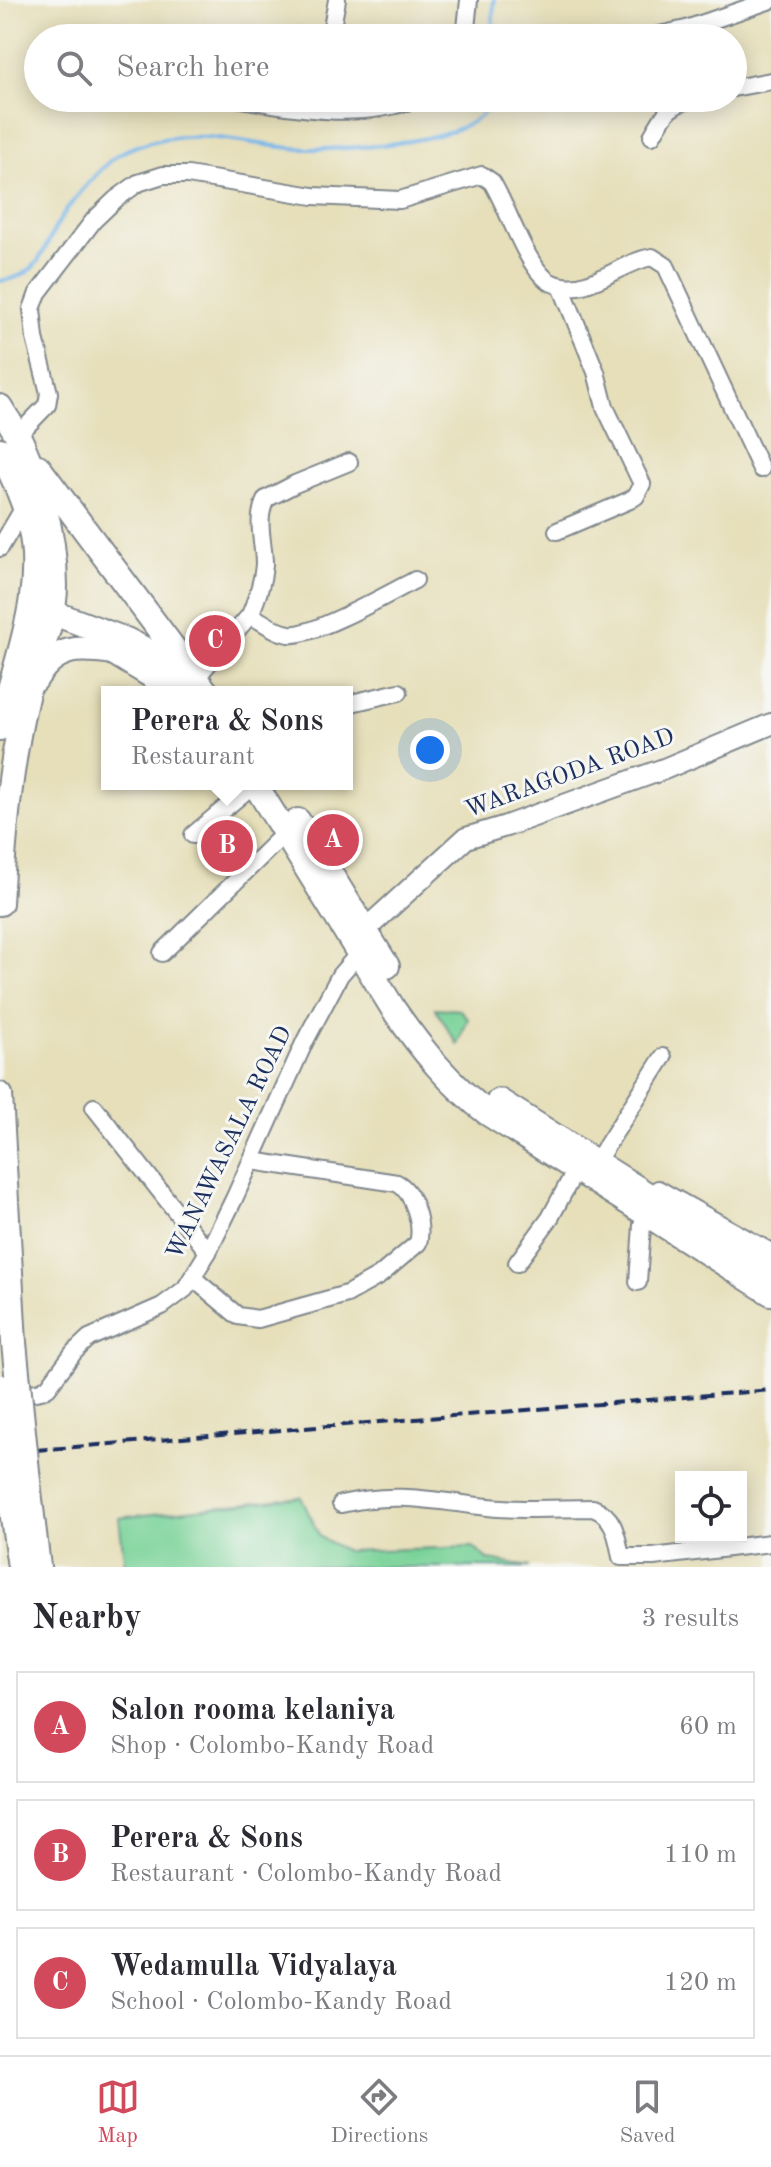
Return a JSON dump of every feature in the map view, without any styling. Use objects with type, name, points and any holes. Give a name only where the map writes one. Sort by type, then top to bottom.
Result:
[{"type":"highway","points":[[0,407],[13,443],[44,507],[55,584],[40,616],[0,728]]},
{"type":"highway","points":[[0,903],[10,789],[40,616],[31,527],[16,482],[13,443]]},
{"type":"highway","points":[[13,443],[193,684]]},
{"type":"highway","points":[[40,616],[193,684]]},
{"type":"highway","points":[[40,616],[104,630],[193,684]]},
{"type":"highway","points":[[26,696],[51,659],[74,649],[116,652]]},
{"type":"highway","points":[[259,790],[363,941]]},
{"type":"highway","points":[[277,790],[413,1036],[450,1081],[489,1114],[583,1162],[650,1214],[771,1293]]},
{"type":"highway","points":[[0,1095],[14,1343],[20,1567]]},
{"type":"highway","points":[[583,1162],[650,1214],[771,1273]]},
{"type":"highway","points":[[0,1367],[19,1493],[38,1567]]},
{"type":"main road","name":"WARAGODA ROAD","points":[[363,941],[466,838],[664,769],[771,724]]},
{"type":"street","points":[[333,24],[337,0]]},
{"type":"street","points":[[466,24],[469,0]]},
{"type":"street","points":[[701,24],[771,0]]},
{"type":"street","points":[[747,85],[771,81]]},
{"type":"street","points":[[652,136],[665,112]]},
{"type":"street","points":[[13,443],[47,405],[49,393],[33,329],[32,309],[38,293],[94,220],[138,183],[163,175],[188,175],[313,196],[400,200],[482,175],[492,182],[534,265],[547,280],[561,286],[588,284],[638,260],[652,257],[661,260],[761,469]]},
{"type":"street","points":[[557,531],[630,500],[642,484],[605,407],[596,372],[561,286]]},
{"type":"street","points":[[193,684],[250,615],[260,591],[264,565],[260,519],[266,499],[349,462]]},
{"type":"street","points":[[0,548],[24,507]]},
{"type":"street","points":[[250,615],[292,635],[376,601],[415,580]]},
{"type":"street","points":[[353,703],[399,692]]},
{"type":"street","points":[[193,835],[248,790]]},
{"type":"street","points":[[162,953],[286,832]]},
{"type":"street","name":"WANAWASALA ROAD","points":[[0,1398],[48,1387],[74,1352],[89,1338],[162,1306],[185,1289],[208,1252],[305,1041],[340,975],[363,941]]},
{"type":"street","points":[[517,1263],[550,1218],[583,1162],[663,1057]]},
{"type":"street","points":[[94,1107],[208,1252]]},
{"type":"street","points":[[193,1278],[238,1316],[258,1319],[347,1294],[379,1276],[418,1243],[419,1224],[407,1193],[397,1183],[252,1161]]},
{"type":"street","points":[[583,1162],[771,1252]]},
{"type":"street","points":[[638,1282],[650,1214],[771,1305]]},
{"type":"street","points":[[341,1504],[365,1498],[406,1496],[488,1507],[593,1508],[611,1520],[621,1562],[771,1543]]},
{"type":"green space","points":[[435,1008],[460,1010],[468,1018],[458,1045]]},
{"type":"green space","points":[[301,1497],[320,1537],[346,1551],[473,1547],[489,1560],[530,1567],[125,1567],[119,1518]]},
{"type":"waterway","points":[[493,24],[494,0]]},
{"type":"waterway","points":[[0,281],[15,278],[34,266],[63,215],[82,191],[114,158],[136,146],[170,138],[201,137],[307,149],[350,148],[441,134],[466,125],[483,112]]},
{"type":"railway","points":[[0,1453],[771,1390]]},
{"type":"place","name":"Wedamulla Vidyalaya","points":[[215,641]]},
{"type":"place","name":"Salon rooma kelaniya","points":[[333,840]]},
{"type":"place","name":"Perera & Sons","points":[[227,846]]}]
